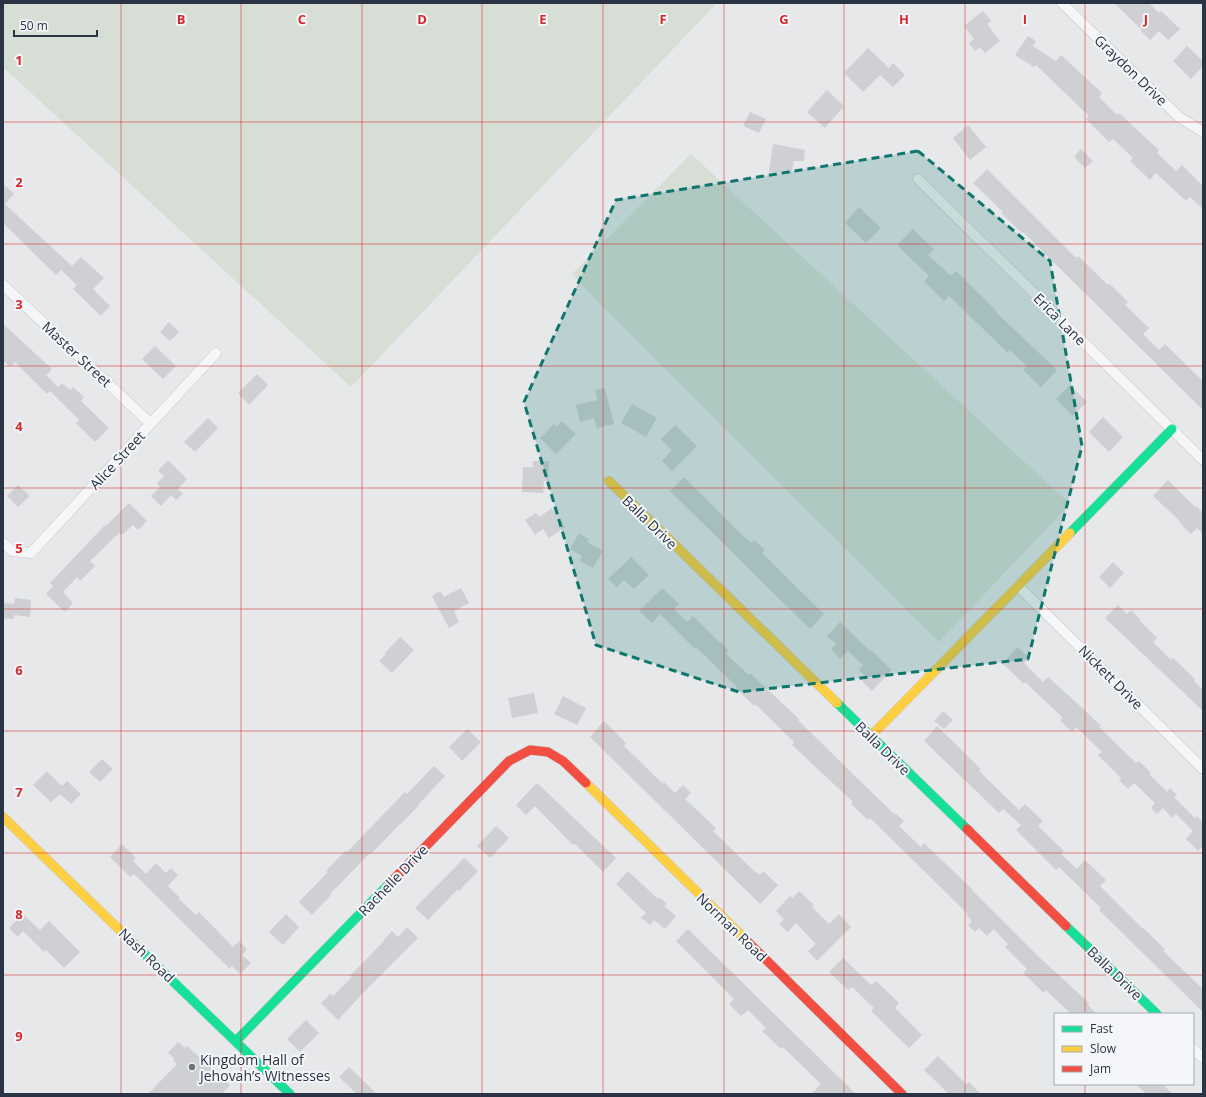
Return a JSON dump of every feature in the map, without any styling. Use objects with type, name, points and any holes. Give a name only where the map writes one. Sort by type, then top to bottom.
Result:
[{"type":"street","name":"Graydon Drive","points":[[1062,3],[1179,117],[1203,132]]},
{"type":"street","name":"Erica Lane","points":[[918,179],[1202,457]]},
{"type":"street","name":"Master Street","points":[[3,285],[150,423]]},
{"type":"street","name":"Alice Street","points":[[3,543],[12,551],[31,553],[216,353]]},
{"type":"street","points":[[871,736],[1172,429]]},
{"type":"street","name":"Balla Drive","points":[[609,481],[1156,1013]]},
{"type":"street","name":"Nickett Drive","points":[[1018,586],[1203,769]]},
{"type":"street","name":"Rachelle Drive","points":[[236,1041],[509,761],[530,750],[548,752],[563,761]]},
{"type":"street","name":"Norman Road","points":[[563,761],[902,1094]]},
{"type":"street","name":"Nash Road","points":[[3,817],[290,1094]]},
{"type":"street","points":[[1194,1050],[1203,1058]]},
{"type":"highlighted area","points":[[918,151],[1050,261],[1082,446],[1028,659],[739,692],[596,645],[524,402],[616,200]]},
{"type":"shaded area","points":[[3,3],[717,3],[351,387],[3,67]]},
{"type":"shaded area","points":[[691,154],[1070,504],[939,642],[598,302],[572,274]]},
{"type":"building","points":[[1114,3],[1149,3],[1159,13],[1161,11],[1180,29],[1168,40],[1159,31],[1150,40],[1141,31],[1142,30]]},
{"type":"building","points":[[983,11],[991,21],[987,24],[1000,41],[985,53],[980,47],[975,51],[969,43],[974,39],[964,26]]},
{"type":"building","points":[[1028,36],[1036,41],[1033,46],[1056,61],[1061,55],[1102,93],[1099,97],[1117,115],[1119,113],[1159,150],[1157,153],[1176,171],[1182,165],[1203,186],[1203,209],[1190,197],[1186,201],[1156,173],[1150,180],[1130,161],[1133,158],[1113,139],[1109,142],[1086,119],[1089,116],[1036,65],[1034,67],[1015,55]]},
{"type":"building","points":[[1187,46],[1203,61],[1203,66],[1191,79],[1173,61]]},
{"type":"building","points":[[868,48],[889,68],[893,63],[905,75],[893,87],[880,75],[863,92],[844,73]]},
{"type":"building","points":[[827,90],[844,106],[825,128],[807,112]]},
{"type":"building","points":[[750,112],[766,119],[759,133],[743,126]]},
{"type":"building","points":[[968,125],[986,147],[970,160],[953,138]]},
{"type":"building","points":[[773,144],[805,150],[804,161],[794,161],[791,174],[769,172]]},
{"type":"building","points":[[1081,149],[1093,161],[1085,168],[1074,157]]},
{"type":"building","points":[[987,169],[1076,258],[1078,256],[1128,302],[1125,305],[1149,328],[1143,334],[1159,350],[1165,344],[1203,381],[1203,410],[1023,232],[1022,233],[1001,213],[1003,212],[973,183]]},
{"type":"building","points":[[3,184],[14,194],[5,204],[22,220],[72,266],[81,257],[104,278],[93,289],[110,306],[101,316],[73,289],[77,285],[61,270],[56,275],[3,223]]},
{"type":"building","points":[[859,207],[881,228],[866,243],[845,223]]},
{"type":"building","points":[[913,229],[934,249],[928,255],[951,276],[956,271],[996,310],[995,311],[1057,370],[1041,387],[1023,370],[1027,366],[1010,350],[1008,353],[949,296],[944,301],[924,281],[929,276],[897,245]]},
{"type":"building","points":[[169,322],[179,332],[170,341],[160,332]]},
{"type":"building","points":[[3,324],[52,369],[46,375],[58,387],[62,383],[70,390],[73,387],[84,397],[81,401],[109,428],[95,442],[76,423],[79,420],[50,391],[47,394],[15,362],[10,367],[3,360]]},
{"type":"building","points":[[155,346],[176,366],[163,379],[142,359]]},
{"type":"building","points":[[257,374],[268,385],[249,405],[238,393]]},
{"type":"building","points":[[1070,385],[1087,402],[1073,416],[1056,399]]},
{"type":"building","points":[[605,388],[614,424],[597,428],[594,418],[580,422],[576,405],[597,400],[595,390]]},
{"type":"building","points":[[632,404],[657,418],[646,437],[621,423]]},
{"type":"building","points":[[1103,417],[1123,437],[1109,452],[1089,432]]},
{"type":"building","points":[[208,418],[218,428],[195,452],[184,442]]},
{"type":"building","points":[[562,421],[576,434],[556,454],[540,438],[554,424],[556,427]]},
{"type":"building","points":[[675,425],[697,446],[672,471],[662,461],[672,450],[661,439]]},
{"type":"building","points":[[168,460],[187,479],[178,489],[183,494],[176,500],[171,495],[161,506],[151,496],[160,487],[157,483],[164,476],[158,471]]},
{"type":"building","points":[[533,461],[549,461],[548,481],[544,481],[543,493],[522,492],[523,467],[533,467]]},
{"type":"building","points":[[684,477],[751,543],[754,540],[765,550],[762,553],[824,614],[810,629],[670,491]]},
{"type":"building","points":[[1168,480],[1203,513],[1203,534],[1197,528],[1191,534],[1180,523],[1181,522],[1153,496]]},
{"type":"building","points":[[18,485],[30,496],[18,507],[7,496]]},
{"type":"building","points":[[129,503],[147,521],[138,530],[133,525],[122,535],[119,533],[90,561],[95,566],[80,581],[77,577],[63,592],[73,603],[65,612],[46,594],[53,586],[50,583],[105,525],[106,526]]},
{"type":"building","points":[[552,508],[565,527],[549,538],[543,529],[535,535],[525,520],[536,513],[539,517]]},
{"type":"building","points":[[579,533],[589,539],[587,542],[603,551],[593,568],[580,561],[582,556],[570,549]]},
{"type":"building","points":[[631,557],[649,575],[634,589],[624,580],[617,587],[608,579]]},
{"type":"building","points":[[1113,562],[1124,573],[1110,588],[1099,577]]},
{"type":"building","points":[[461,588],[469,603],[454,611],[459,622],[449,628],[432,596],[440,591],[444,597]]},
{"type":"building","points":[[662,588],[679,604],[674,609],[687,622],[693,616],[720,643],[721,642],[729,651],[726,654],[749,675],[750,673],[799,719],[798,720],[894,814],[895,813],[904,821],[899,826],[921,847],[924,843],[1039,957],[1089,1003],[1088,1005],[1096,1013],[1070,1013],[1046,990],[1044,993],[1023,973],[1027,969],[1005,947],[1008,944],[994,929],[987,936],[979,928],[975,932],[968,925],[972,921],[966,915],[968,914],[870,818],[868,820],[851,804],[853,802],[792,745],[794,742],[755,704],[754,706],[697,648],[695,649],[660,614],[652,623],[639,611]]},
{"type":"building","points":[[15,598],[31,600],[30,617],[14,615],[14,619],[3,618],[3,603],[14,604]]},
{"type":"building","points":[[1118,605],[1127,614],[1131,610],[1157,638],[1153,642],[1171,660],[1173,658],[1195,679],[1194,681],[1203,690],[1203,711],[1105,618]]},
{"type":"building","points":[[840,622],[892,670],[872,691],[862,681],[867,677],[859,670],[863,665],[848,651],[840,659],[831,649],[836,644],[827,636]]},
{"type":"building","points":[[400,637],[414,650],[392,673],[379,661]]},
{"type":"building","points":[[1018,647],[1029,658],[1024,663],[1043,682],[1048,677],[1101,726],[1099,727],[1136,763],[1139,761],[1151,773],[1149,774],[1167,792],[1170,788],[1177,795],[1174,797],[1195,818],[1197,816],[1203,823],[1203,846],[1198,851],[1186,839],[1193,831],[1176,814],[1172,818],[1163,808],[1157,814],[1151,808],[1155,803],[1134,783],[1128,789],[1119,780],[1121,778],[1098,755],[1102,752],[1076,727],[1072,732],[1060,720],[1063,718],[1025,682],[1024,684],[1002,663]]},
{"type":"building","points":[[534,693],[538,713],[512,718],[508,698]]},
{"type":"building","points":[[563,696],[586,708],[577,725],[554,714]]},
{"type":"building","points":[[943,711],[953,720],[944,729],[934,721]]},
{"type":"building","points":[[604,721],[626,743],[624,746],[663,784],[664,782],[675,793],[683,785],[691,793],[685,799],[716,828],[713,831],[754,871],[760,875],[763,871],[778,885],[760,904],[590,737]]},
{"type":"building","points":[[937,726],[981,769],[979,771],[1019,810],[1025,804],[1043,821],[1038,826],[1064,851],[1061,854],[1077,869],[1085,860],[1106,880],[1100,886],[1165,949],[1163,951],[1203,989],[1203,1012],[1099,910],[1101,908],[1059,867],[1056,870],[1016,830],[1021,825],[1003,809],[999,813],[924,741]]},
{"type":"building","points":[[467,729],[481,742],[462,761],[449,747]]},
{"type":"building","points":[[102,759],[113,769],[100,782],[89,772]]},
{"type":"building","points":[[434,766],[445,776],[400,825],[330,894],[331,895],[312,915],[299,902],[328,872],[326,871],[345,851],[347,852],[405,792],[407,794]]},
{"type":"building","points":[[47,771],[62,786],[67,781],[81,794],[71,804],[60,794],[51,802],[33,785]]},
{"type":"building","points":[[537,783],[616,858],[603,872],[575,844],[573,845],[535,806],[526,815],[516,805]]},
{"type":"building","points":[[496,826],[509,838],[490,858],[477,846]]},
{"type":"building","points":[[122,844],[136,858],[133,861],[146,874],[156,863],[166,873],[171,868],[178,875],[168,886],[180,898],[179,899],[196,915],[199,912],[233,947],[239,941],[247,949],[242,955],[251,963],[240,974],[232,966],[230,969],[134,874],[130,877],[110,857]]},
{"type":"building","points":[[464,858],[478,871],[428,920],[415,908]]},
{"type":"building","points":[[628,871],[658,899],[659,897],[667,904],[664,906],[676,916],[665,929],[654,920],[650,925],[641,918],[646,913],[616,884]]},
{"type":"building","points":[[799,891],[814,905],[812,907],[829,924],[839,914],[851,927],[817,961],[808,951],[816,944],[796,923],[788,932],[779,924],[784,919],[776,911],[790,896],[793,898]]},
{"type":"building","points":[[23,914],[40,930],[49,921],[80,952],[64,968],[46,950],[44,952],[23,931],[18,937],[9,928]]},
{"type":"building","points":[[286,914],[299,927],[283,945],[269,932]]},
{"type":"building","points":[[407,927],[418,938],[338,1020],[321,1003],[330,994],[333,996],[352,977],[350,976],[392,931],[398,937]]},
{"type":"building","points":[[688,929],[856,1094],[811,1094],[821,1084],[783,1047],[781,1049],[762,1031],[766,1028],[748,1010],[741,1016],[729,1004],[734,999],[676,941]]},
{"type":"building","points":[[843,958],[871,985],[876,981],[899,1003],[895,1008],[922,1035],[909,1048],[871,1011],[874,1008],[852,987],[848,990],[829,972]]},
{"type":"building","points":[[306,1020],[319,1033],[300,1052],[287,1039]]},
{"type":"building","name":"Kingdom Hall of Jehovah’s Witnesses","points":[[178,1042],[185,1048],[187,1046],[230,1085],[222,1094],[148,1094],[177,1064],[173,1060],[174,1058],[168,1053]]},
{"type":"building","points":[[938,1056],[966,1084],[969,1082],[981,1094],[949,1094],[924,1070]]},
{"type":"building","points":[[349,1067],[377,1094],[357,1094],[339,1077]]},
{"type":"building","points":[[1137,1085],[1163,1085],[1173,1094],[1146,1094]]},
{"type":"traffic: fast","points":[[1070,533],[1172,429]]},
{"type":"traffic: fast","points":[[837,703],[967,829]]},
{"type":"traffic: fast","points":[[236,1041],[389,884]]},
{"type":"traffic: fast","points":[[1066,926],[1156,1013]]},
{"type":"traffic: fast","points":[[131,941],[290,1094]]},
{"type":"traffic: slow","points":[[609,481],[837,703]]},
{"type":"traffic: slow","points":[[871,736],[1070,533]]},
{"type":"traffic: slow","points":[[586,783],[745,939]]},
{"type":"traffic: slow","points":[[3,817],[131,941]]},
{"type":"traffic: jam","points":[[389,884],[509,761],[530,750],[548,752],[563,761],[586,783]]},
{"type":"traffic: jam","points":[[967,829],[1066,926]]},
{"type":"traffic: jam","points":[[745,939],[902,1094]]},
{"type":"place","name":"Kingdom Hall of Jehovah’s Witnesses","points":[[192,1067]]}]
